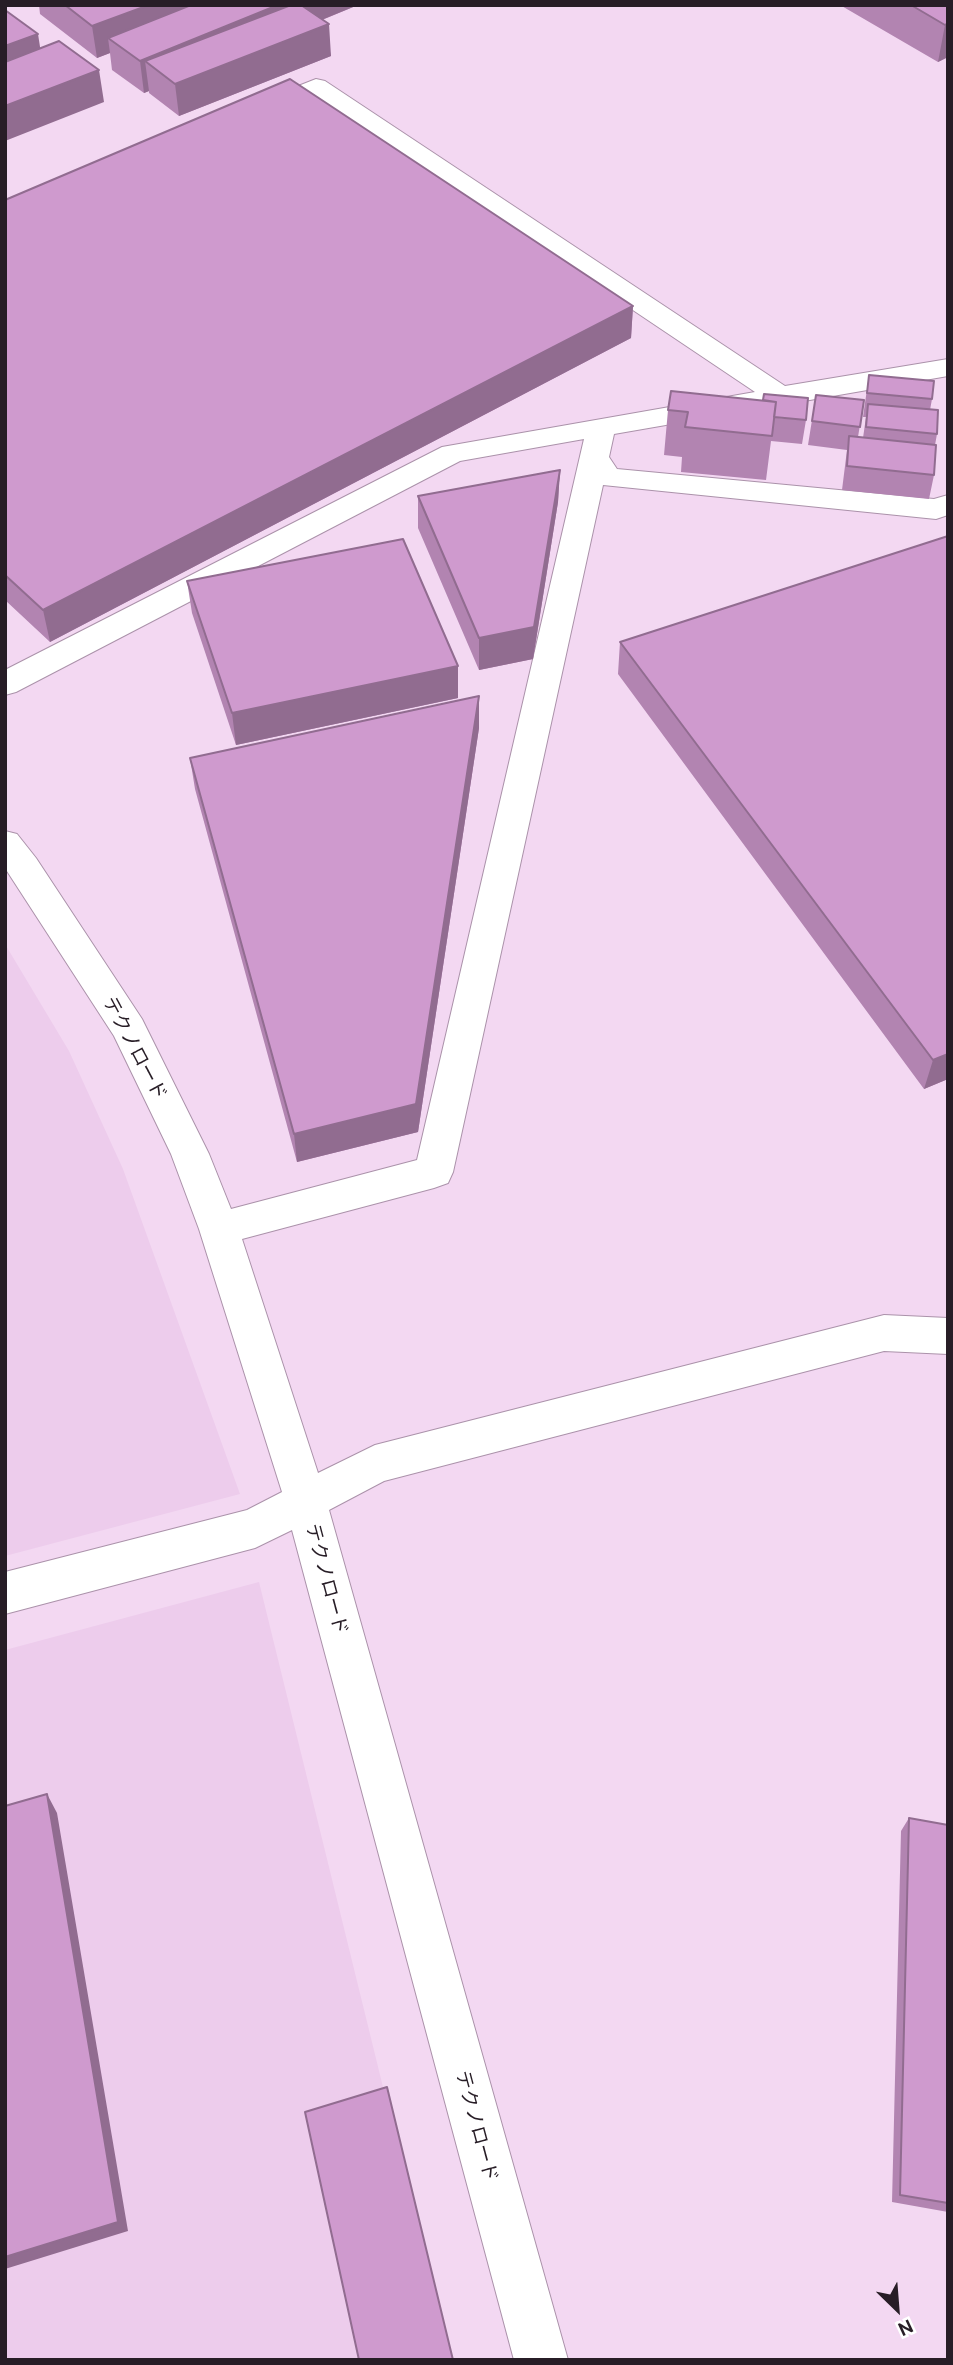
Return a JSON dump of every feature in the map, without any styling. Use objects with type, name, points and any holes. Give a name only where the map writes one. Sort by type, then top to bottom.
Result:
[{"type":"street","points":[[242,117],[316,86],[779,395]]},
{"type":"street","points":[[5,684],[452,453],[597,442],[779,395],[948,367]]},
{"type":"street","points":[[597,442],[608,477],[936,509],[948,505]]},
{"type":"street","points":[[219,1229],[434,1172],[597,442]]},
{"type":"street","name":"テクノロード","points":[[5,843],[24,867],[129,1029],[190,1154],[219,1229],[305,1499],[541,2360]]},
{"type":"street","points":[[5,1592],[255,1528],[375,1464],[884,1333],[948,1336]]},
{"type":"shaded area","points":[[5,944],[69,1051],[123,1169],[240,1494],[5,1556]]},
{"type":"shaded area","points":[[259,1582],[450,2360],[5,2360],[5,1650]]},
{"type":"building","points":[[65,5],[149,5],[92,26]]},
{"type":"building","points":[[191,5],[278,5],[140,61],[108,38]]},
{"type":"building","points":[[291,5],[301,5],[329,24],[175,84],[145,61]]},
{"type":"building","points":[[911,5],[948,5],[948,23],[945,25]]},
{"type":"building","points":[[5,10],[38,34],[5,46]]},
{"type":"building","points":[[59,41],[99,70],[5,106],[5,62]]},
{"type":"building","points":[[290,79],[633,306],[43,610],[5,575],[5,200]]},
{"type":"building","points":[[869,375],[934,381],[932,399],[867,393]]},
{"type":"building","points":[[671,391],[776,402],[772,436],[685,427],[688,412],[668,410]]},
{"type":"building","points":[[764,394],[808,398],[806,420],[774,417],[776,402],[763,400]]},
{"type":"building","points":[[816,395],[864,400],[860,427],[812,421]]},
{"type":"building","points":[[868,404],[938,410],[937,434],[866,427]]},
{"type":"building","points":[[849,436],[936,445],[934,475],[847,466]]},
{"type":"building","points":[[560,470],[534,627],[479,638],[418,496]]},
{"type":"building","points":[[948,536],[948,1054],[933,1060],[620,642]]},
{"type":"building","points":[[403,539],[458,666],[232,713],[187,581]]},
{"type":"building","points":[[479,696],[416,1104],[294,1134],[190,758]]},
{"type":"building","points":[[47,1794],[118,2222],[5,2257],[5,1806]]},
{"type":"building","points":[[909,1818],[948,1825],[948,2203],[900,2195]]},
{"type":"building","points":[[387,2087],[453,2360],[359,2360],[305,2112]]}]
